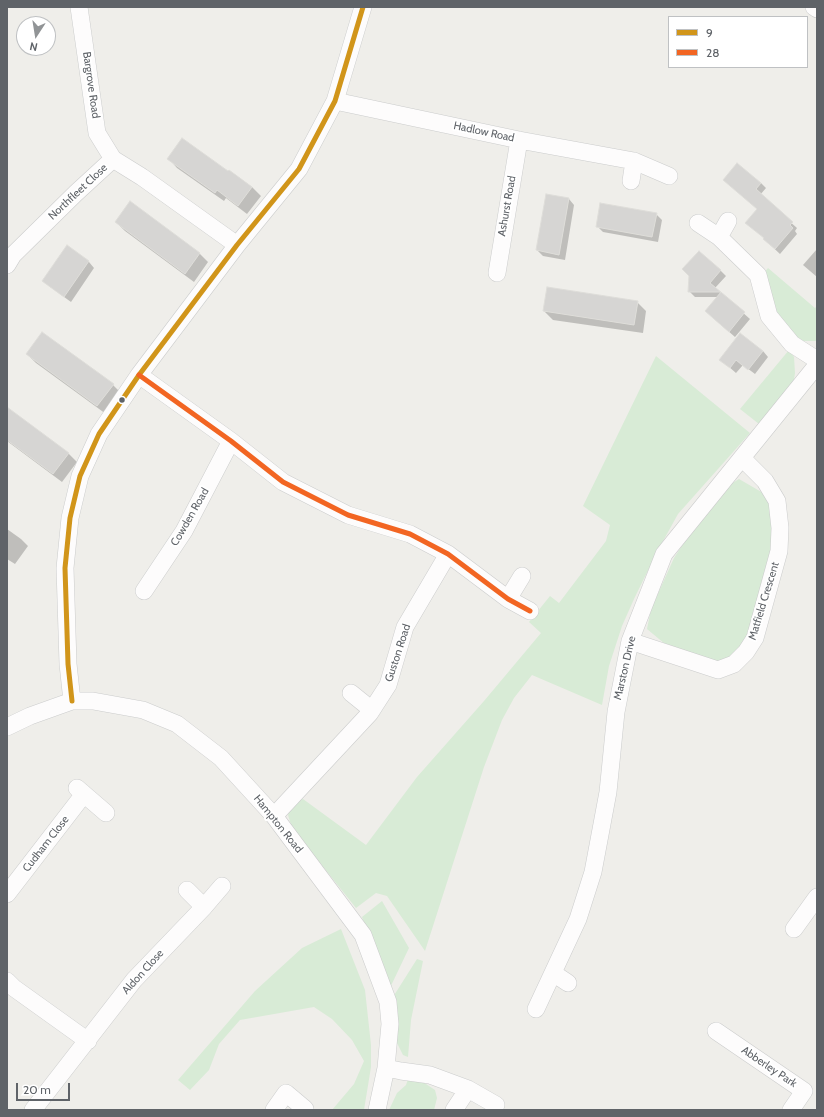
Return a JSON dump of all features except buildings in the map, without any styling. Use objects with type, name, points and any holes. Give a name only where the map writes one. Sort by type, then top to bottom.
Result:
[{"type":"street","name":"Bargrove Road","points":[[79,7],[97,133],[113,159]]},
{"type":"street","points":[[72,701],[68,664],[65,568],[70,518],[80,476],[93,446],[138,375],[237,245],[299,169],[335,100],[363,7]]},
{"type":"street","name":"Hadlow Road","points":[[335,100],[519,140],[634,161],[669,176]]},
{"type":"street","name":"Ashurst Road","points":[[497,272],[519,140]]},
{"type":"street","name":"Northfleet Close","points":[[7,265],[13,255],[113,159],[142,177],[237,245]]},
{"type":"street","points":[[631,181],[634,161]]},
{"type":"street","points":[[720,237],[728,221]]},
{"type":"street","points":[[698,222],[720,237],[758,275],[769,316],[792,344],[817,360]]},
{"type":"street","name":"Marston Drive","points":[[536,1009],[578,919],[593,872],[608,792],[616,712],[630,641],[664,554],[817,365]]},
{"type":"street","points":[[138,375],[231,441],[283,482],[348,515],[410,534],[448,554],[508,599],[530,611]]},
{"type":"street","name":"Cowden Road","points":[[144,591],[184,531],[231,441]]},
{"type":"street","name":"Matfield Crescent","points":[[630,641],[718,670],[734,664],[746,652],[755,638],[779,552],[780,528],[776,501],[765,481],[742,458]]},
{"type":"street","name":"Guston Road","points":[[274,816],[372,710],[388,685],[405,626],[448,554]]},
{"type":"street","points":[[508,599],[522,576]]},
{"type":"street","points":[[351,693],[372,710]]},
{"type":"street","name":"Hampton Road","points":[[7,727],[30,716],[72,701],[92,701],[143,710],[177,724],[221,758],[274,816],[363,935],[388,1002],[390,1024],[386,1068],[377,1110]]},
{"type":"street","name":"Cudham Close","points":[[7,894],[81,791],[106,813]]},
{"type":"street","name":"Aldon Close","points":[[33,1110],[134,980],[204,907],[222,886]]},
{"type":"street","points":[[187,890],[204,907]]},
{"type":"street","points":[[794,929],[817,897]]},
{"type":"street","points":[[553,974],[568,983]]},
{"type":"street","points":[[7,981],[14,988],[88,1041]]},
{"type":"street","name":"Abberley Park","points":[[716,1031],[804,1091],[791,1110]]},
{"type":"street","points":[[386,1068],[430,1075],[468,1089],[496,1105]]},
{"type":"street","points":[[454,1110],[468,1089]]},
{"type":"street","points":[[274,1110],[286,1093],[305,1109]]},
{"type":"green space","points":[[768,268],[815,308],[817,306],[817,341],[803,341],[793,335],[775,309],[763,274]]},
{"type":"green space","points":[[789,350],[794,357],[794,380],[759,424],[740,409]]},
{"type":"green space","points":[[656,356],[750,433],[678,514],[657,552],[622,626],[609,666],[602,705],[532,675],[514,698],[502,720],[484,767],[425,951],[387,896],[376,893],[356,908],[292,828],[288,815],[292,803],[303,799],[366,845],[417,777],[541,633],[529,622],[550,596],[559,603],[606,541],[610,525],[583,506]]},
{"type":"green space","points":[[739,479],[777,501],[780,528],[755,638],[718,670],[665,644],[647,629],[651,609],[674,558],[694,527],[726,487]]},
{"type":"green space","points":[[382,901],[409,948],[388,992],[362,917]]},
{"type":"green space","points":[[341,929],[365,990],[371,1045],[371,1067],[364,1110],[332,1110],[354,1084],[364,1061],[352,1040],[332,1019],[314,1007],[240,1020],[219,1044],[209,1070],[190,1090],[178,1080],[255,991],[302,948]]},
{"type":"green space","points":[[417,959],[423,961],[411,1020],[408,1057],[403,1055],[397,1043],[393,997]]},
{"type":"green space","points":[[408,1079],[423,1082],[435,1090],[437,1098],[434,1110],[389,1110],[397,1093],[406,1085]]},
{"type":"transit line","name":"9","points":[[72,701],[68,664],[65,568],[70,518],[80,476],[99,434],[139,375],[237,245],[299,169],[335,101],[363,7]]},
{"type":"transit line","name":"28","points":[[139,375],[231,441],[283,482],[348,515],[410,534],[448,554],[508,599],[530,611]]}]
